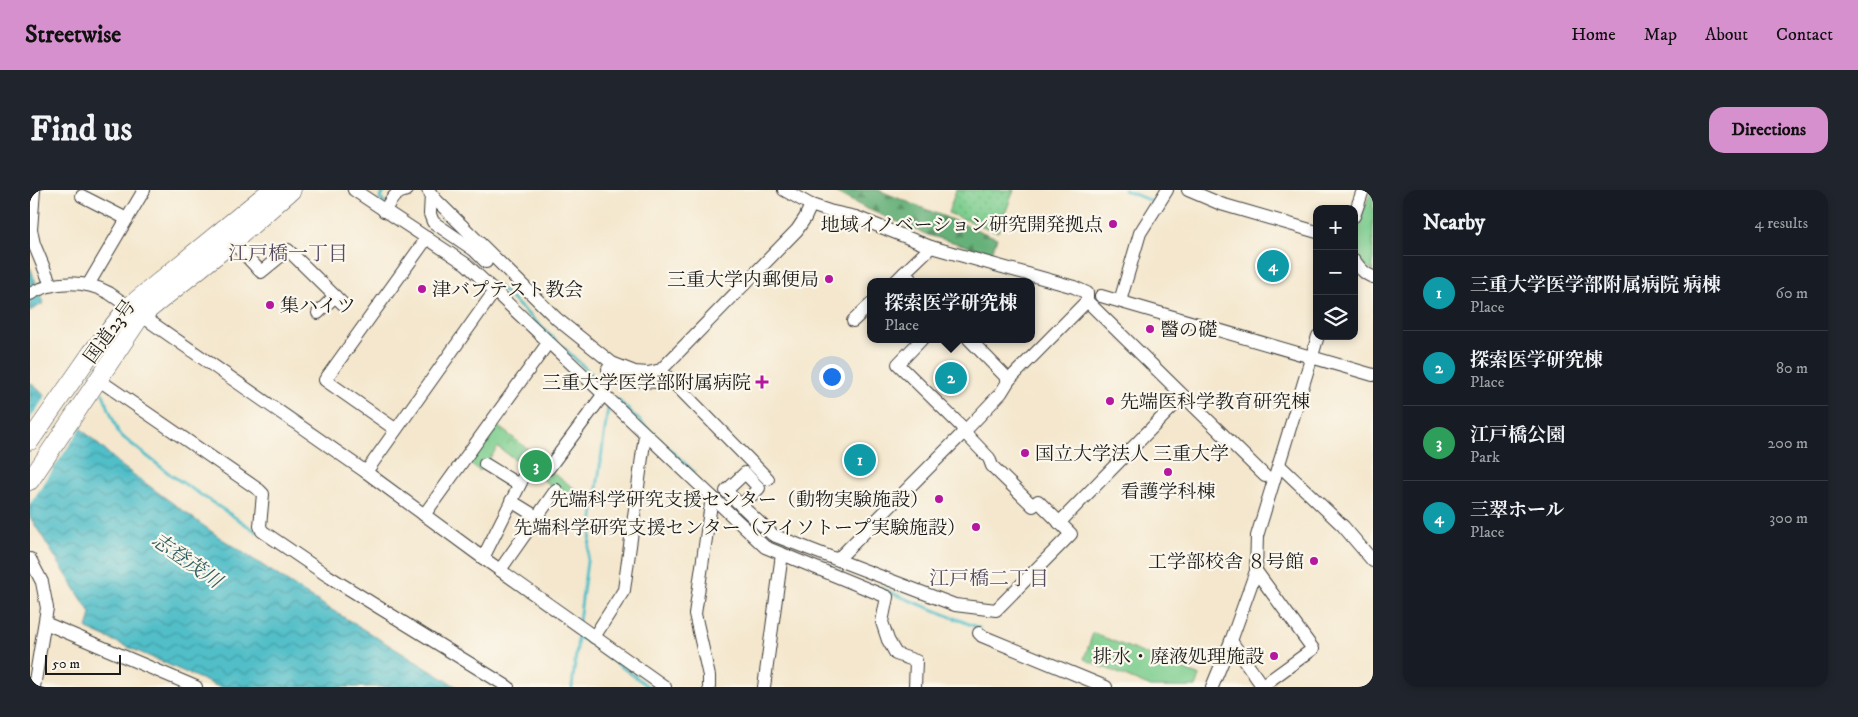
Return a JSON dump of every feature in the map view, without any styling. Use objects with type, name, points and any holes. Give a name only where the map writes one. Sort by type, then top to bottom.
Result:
[{"type":"highway","name":"国道23号","points":[[30,441],[92,352],[271,190]]},
{"type":"highway","name":"国道23号","points":[[30,481],[110,363],[135,312],[233,242],[292,190]]},
{"type":"street","points":[[34,190],[31,230],[40,290],[69,283],[102,289],[366,472],[483,558],[665,687]]},
{"type":"street","points":[[88,285],[144,190]]},
{"type":"street","points":[[354,190],[387,207],[426,238],[466,264],[765,547],[887,597],[882,622],[888,640],[896,654],[916,662],[914,687]]},
{"type":"street","points":[[387,207],[398,191],[407,190]]},
{"type":"street","points":[[784,190],[811,204],[856,217],[931,247],[1088,293],[1088,301],[1009,380],[1001,393],[964,432],[838,559]]},
{"type":"street","points":[[1120,301],[1140,233],[1167,190]]},
{"type":"street","points":[[1188,190],[1221,204],[1313,231]]},
{"type":"street","points":[[1358,205],[1363,190]]},
{"type":"street","points":[[430,192],[557,319],[612,363],[635,372],[648,373],[661,370],[797,230],[811,204]]},
{"type":"street","points":[[430,192],[430,214],[436,225],[474,250],[552,325],[584,352],[613,373],[627,380],[674,383]]},
{"type":"street","points":[[82,196],[127,219]]},
{"type":"street","points":[[396,429],[325,380],[426,238]]},
{"type":"street","points":[[233,242],[264,276],[288,250],[339,300],[318,313]]},
{"type":"street","points":[[905,278],[931,247]]},
{"type":"street","points":[[1358,266],[1373,277]]},
{"type":"street","points":[[366,472],[494,292]]},
{"type":"street","points":[[1101,296],[1373,376]]},
{"type":"street","points":[[1088,301],[1265,476]]},
{"type":"street","points":[[853,322],[867,308]]},
{"type":"street","points":[[1212,687],[1256,572],[1257,536],[1317,340]]},
{"type":"street","points":[[424,515],[548,343]]},
{"type":"street","points":[[768,479],[745,473],[726,491],[773,535],[955,606],[996,610],[1071,534],[1038,501],[1033,506],[992,466],[989,458],[960,426],[898,364],[918,343]]},
{"type":"street","points":[[973,343],[1009,380]]},
{"type":"street","points":[[661,370],[768,479]]},
{"type":"street","points":[[99,380],[259,490],[263,494],[260,526],[262,531],[328,576],[508,687]]},
{"type":"street","points":[[548,469],[603,395]]},
{"type":"street","points":[[1059,522],[1183,396]]},
{"type":"street","points":[[594,637],[624,590],[645,435]]},
{"type":"street","points":[[485,464],[519,485]]},
{"type":"street","points":[[1279,465],[1343,526],[1373,561]]},
{"type":"street","points":[[483,558],[528,468]]},
{"type":"street","points":[[741,506],[768,479]]},
{"type":"street","points":[[500,570],[556,490]]},
{"type":"street","points":[[709,687],[708,670],[695,614],[712,498]]},
{"type":"street","points":[[511,502],[537,517]]},
{"type":"street","points":[[764,687],[782,554]]},
{"type":"street","points":[[30,559],[42,582],[47,608],[46,623],[34,666],[34,687]]},
{"type":"street","points":[[1231,641],[1262,687],[1313,649],[1256,572]]},
{"type":"street","points":[[46,623],[196,687]]},
{"type":"street","points":[[979,633],[982,636],[1106,687]]},
{"type":"green space","points":[[831,190],[878,190],[997,238],[991,253],[928,235],[865,208]]},
{"type":"green space","points":[[956,190],[1014,190],[998,232],[948,213]]},
{"type":"green space","points":[[1371,190],[1373,190],[1373,271],[1363,264],[1358,255],[1358,230]]},
{"type":"green space","points":[[495,424],[548,464],[546,468],[589,499],[583,509],[498,447],[480,471],[467,462]]},
{"type":"green space","points":[[1093,633],[1200,676],[1196,687],[1151,687],[1084,659]]},
{"type":"water","points":[[30,267],[44,303],[30,311]]},
{"type":"water","name":"志登茂川","points":[[30,382],[123,467],[219,537],[314,599],[457,687],[219,687],[87,629],[91,614],[30,517]]},
{"type":"pier","points":[[47,394],[82,426],[30,504],[30,419]]},
{"type":"waterway","points":[[385,190],[380,199],[386,203]]},
{"type":"waterway","points":[[1124,190],[1151,201]]},
{"type":"waterway","points":[[497,285],[600,382]]},
{"type":"waterway","points":[[103,394],[119,434],[171,475],[257,532]]},
{"type":"waterway","points":[[617,399],[694,472]]},
{"type":"waterway","points":[[579,621],[608,407]]},
{"type":"waterway","points":[[753,528],[769,541],[813,560]]},
{"type":"waterway","points":[[874,586],[979,628]]},
{"type":"waterway","points":[[572,687],[579,630]]},
{"type":"waterway","points":[[578,637],[585,640],[649,687]]},
{"type":"place","name":"地域イノベーション研究開発拠点","points":[[1113,224]]},
{"type":"place","name":"三翠ホール","points":[[1273,266]]},
{"type":"place","name":"三重大学内郵便局","points":[[829,279]]},
{"type":"place","name":"津バプテスト教会","points":[[422,289]]},
{"type":"place","name":"集ハイツ","points":[[270,305]]},
{"type":"place","name":"醫の礎","points":[[1150,329]]},
{"type":"place","name":"探索医学研究棟","points":[[951,378]]},
{"type":"place","name":"三重大学医学部附属病院","points":[[762,382]]},
{"type":"place","name":"先端医科学教育研究棟","points":[[1110,401]]},
{"type":"place","name":"国立大学法人 三重大学","points":[[1025,453]]},
{"type":"place","name":"三重大学医学部附属病院 病棟","points":[[860,460]]},
{"type":"place","name":"江戸橋公園","points":[[536,466]]},
{"type":"place","name":"看護学科棟","points":[[1168,472]]},
{"type":"place","name":"先端科学研究支援センター（動物実験施設）","points":[[939,499]]},
{"type":"place","name":"先端科学研究支援センター（アイソトープ実験施設）","points":[[976,527]]},
{"type":"place","name":"工学部校舎 ８号館","points":[[1314,561]]},
{"type":"place","name":"排水・廃液処理施設","points":[[1274,656]]},
{"type":"district","name":"江戸橋一丁目","points":[[288,253]]},
{"type":"district","name":"江戸橋二丁目","points":[[989,578]]}]
